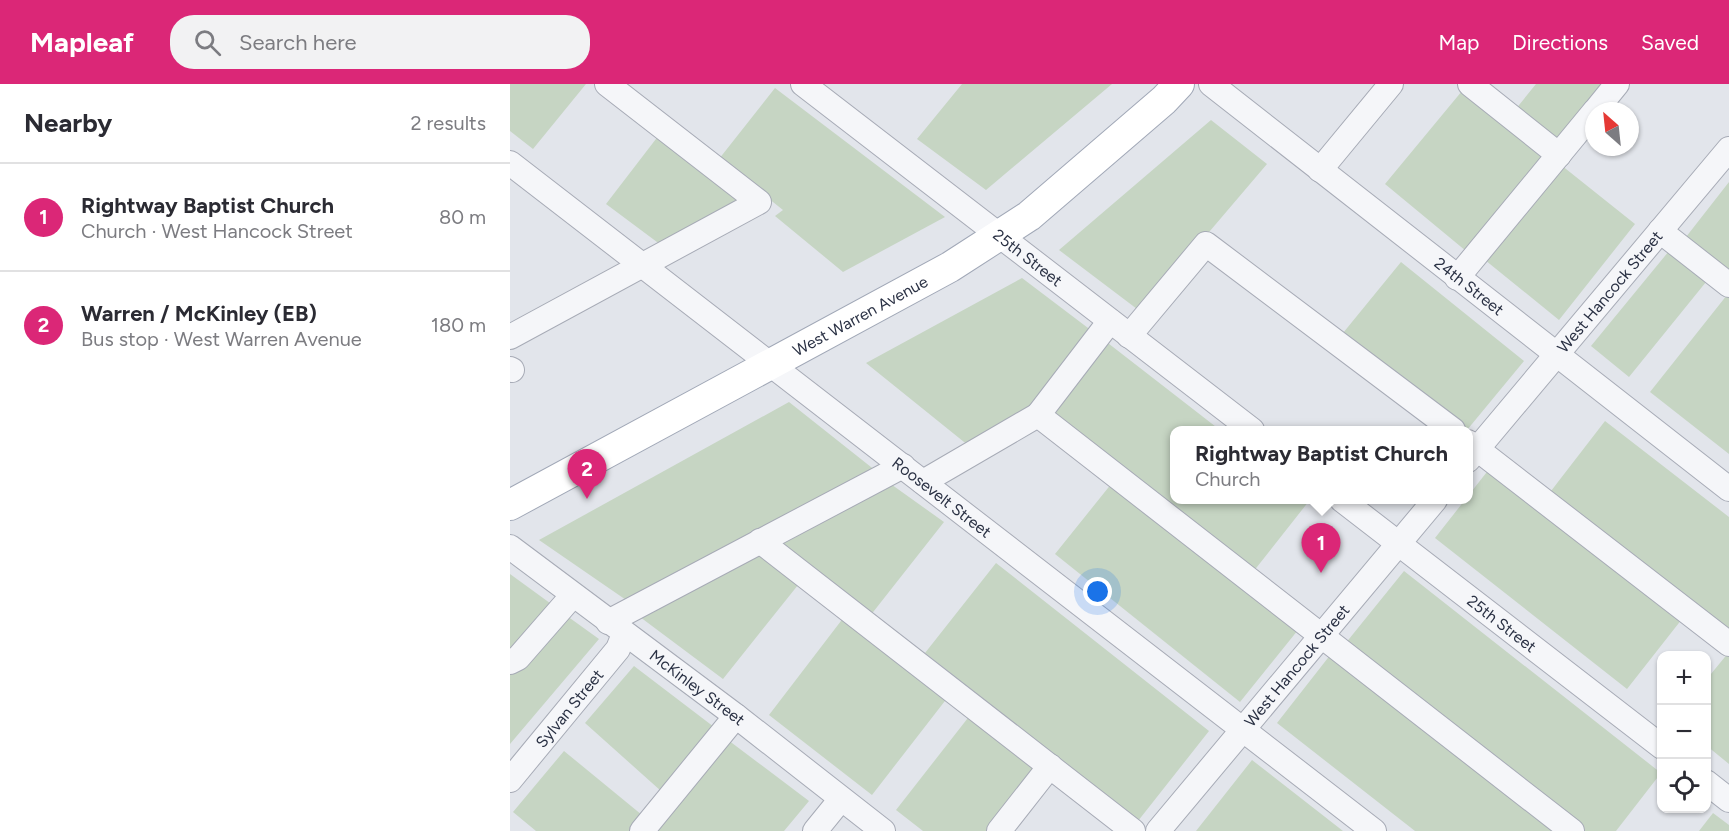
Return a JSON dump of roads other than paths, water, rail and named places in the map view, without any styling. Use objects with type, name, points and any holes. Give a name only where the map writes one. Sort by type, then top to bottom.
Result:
[{"type":"main road","name":"West Warren Avenue","points":[[510,505],[950,267],[1029,216],[1164,100],[1179,84]]},
{"type":"street","points":[[510,337],[759,202],[607,84]]},
{"type":"street","name":"25th Street","points":[[803,84],[1247,426]]},
{"type":"street","name":"24th Street","points":[[1210,84],[1729,489]]},
{"type":"street","points":[[1320,170],[1391,84]]},
{"type":"street","points":[[1470,84],[1558,155]]},
{"type":"street","points":[[1603,102],[1617,84]]},
{"type":"street","points":[[1457,278],[1585,124]]},
{"type":"street","name":"West Hancock Street","points":[[1473,448],[1556,355],[1729,149]]},
{"type":"street","name":"Roosevelt Street","points":[[510,163],[1374,831]]},
{"type":"street","points":[[1660,231],[1729,285]]},
{"type":"street","points":[[1129,336],[1206,244],[1448,426]]},
{"type":"street","points":[[923,482],[1038,415],[1110,321]]},
{"type":"street","points":[[1038,415],[1572,831]]},
{"type":"street","points":[[1473,452],[1729,644]]},
{"type":"street","points":[[616,628],[760,542],[903,466]]},
{"type":"street","name":"25th Street","points":[[1347,504],[1657,743]]},
{"type":"street","name":"West Hancock Street","points":[[1158,831],[1432,504]]},
{"type":"street","points":[[760,542],[1133,831]]},
{"type":"street","name":"McKinley Street","points":[[510,547],[736,716],[883,831]]},
{"type":"street","points":[[510,662],[518,658],[573,595]]},
{"type":"street","name":"Sylvan Street","points":[[510,780],[618,649],[616,628]]},
{"type":"street","points":[[642,831],[736,716]]},
{"type":"street","points":[[999,831],[1050,766]]},
{"type":"street","points":[[1711,785],[1729,800]]},
{"type":"street","points":[[815,831],[841,799]]},
{"type":"place","name":"Warren / McKinley (EB)","points":[[587,499]]},
{"type":"place","name":"Rightway Baptist Church","points":[[1321,573]]}]
